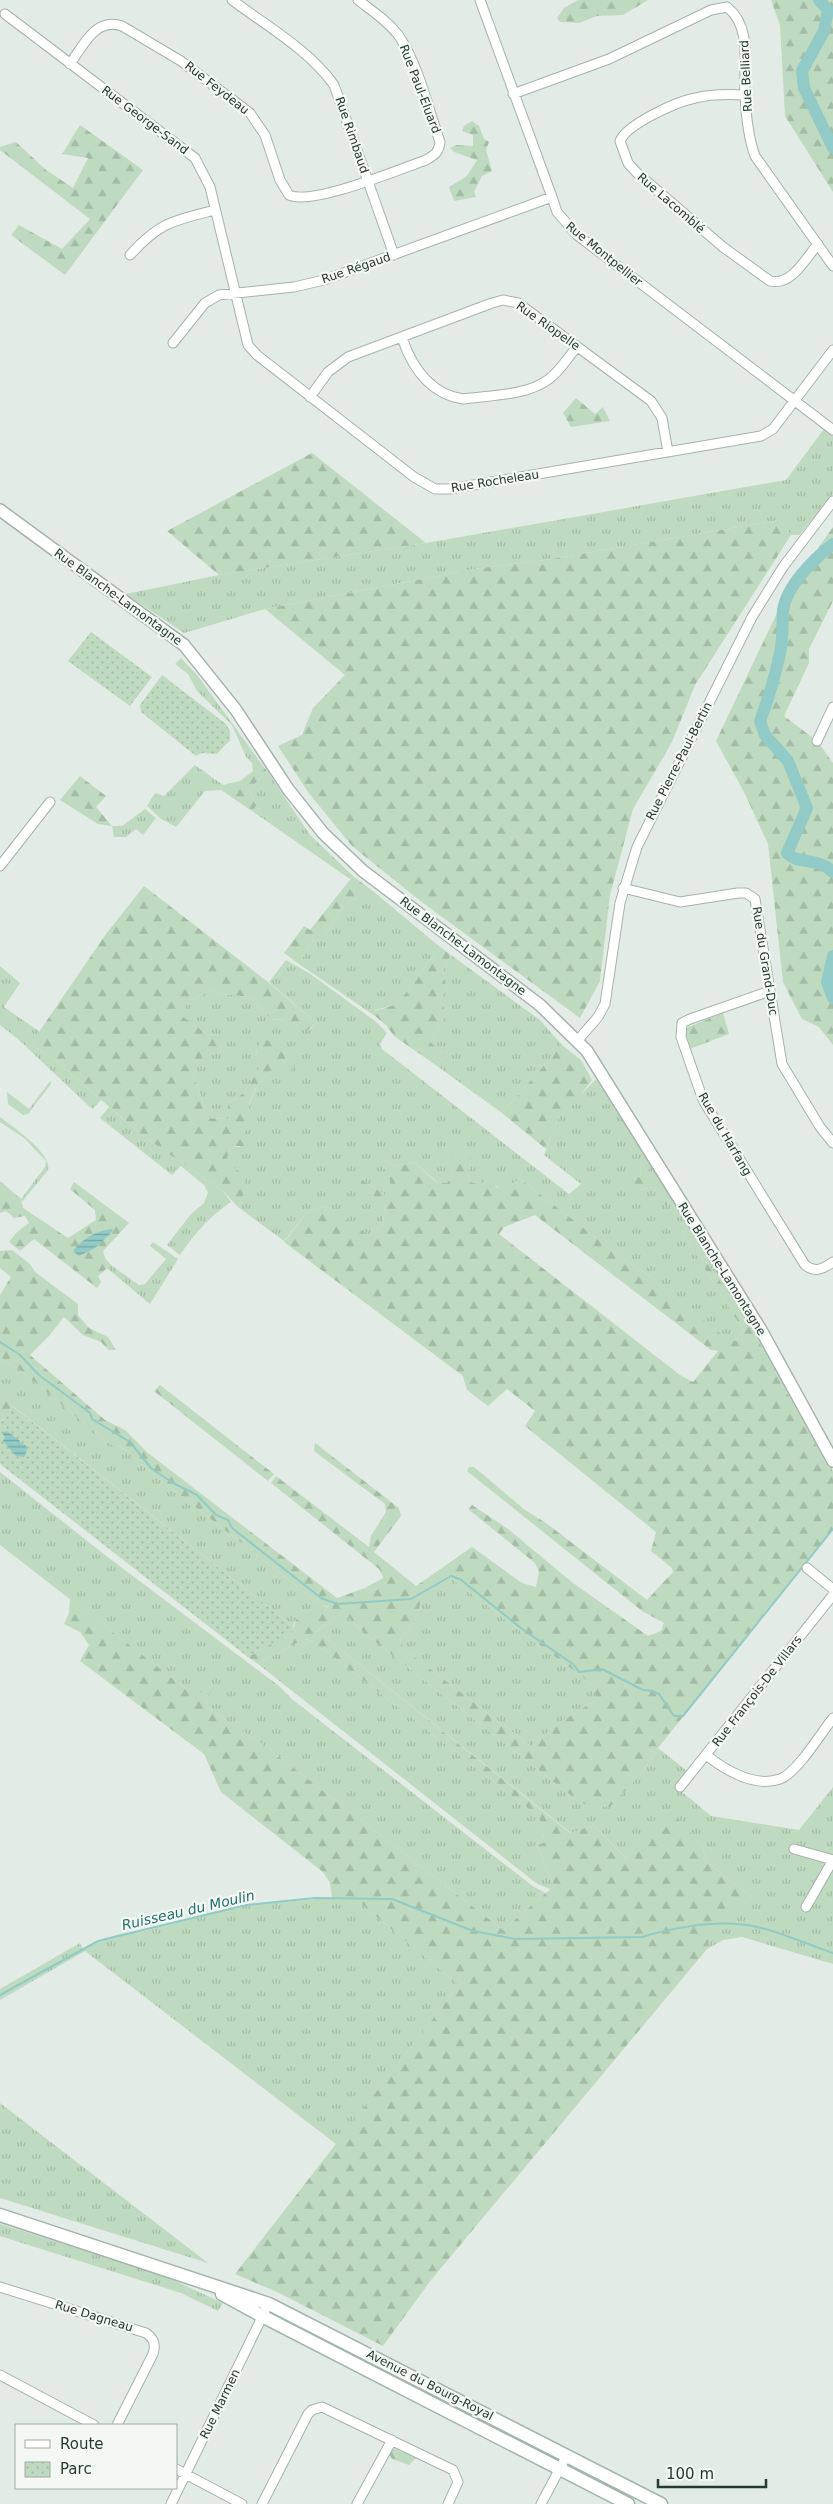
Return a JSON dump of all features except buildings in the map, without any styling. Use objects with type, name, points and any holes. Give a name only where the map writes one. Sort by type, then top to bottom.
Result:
[{"type":"main road","name":"Avenue du Bourg-Royal","points":[[0,2215],[194,2277],[269,2304],[661,2504]]},
{"type":"main road","name":"Avenue du Bourg-Royal","points":[[194,2277],[262,2316],[628,2504]]},
{"type":"street","name":"Rue Rimbaud","points":[[232,0],[324,70],[334,85],[342,102],[394,255]]},
{"type":"street","name":"Rue Paul-Eluard","points":[[358,0],[382,18],[398,36],[409,55],[440,142],[436,154],[426,160],[368,180]]},
{"type":"street","name":"Rue Montpellier","points":[[480,0],[557,212],[577,235],[833,430]]},
{"type":"street","name":"Rue Belliard","points":[[513,94],[609,59],[720,7],[732,11],[742,28],[744,38],[745,95],[751,145],[755,156],[833,266]]},
{"type":"street","name":"Rue George-Sand","points":[[5,14],[185,148],[195,158],[210,187],[234,293]]},
{"type":"street","name":"Rue Feydeau","points":[[70,64],[97,28],[114,23],[122,26],[181,61],[250,113],[265,135],[280,180],[289,195],[304,198],[341,190],[368,180]]},
{"type":"street","name":"Rue Lacomblé","points":[[745,95],[723,94],[694,98],[678,104],[629,128],[620,142],[622,152],[628,163],[644,179],[723,247],[770,281],[777,283],[793,275],[818,244]]},
{"type":"street","name":"Rue Régaud","points":[[173,343],[205,303],[219,295],[294,287],[324,280],[552,198]]},
{"type":"street","points":[[130,255],[157,228],[174,220],[215,210]]},
{"type":"street","name":"Rue Rocheleau","points":[[234,293],[248,345],[257,355],[414,477],[435,489],[450,489],[761,436],[773,429],[795,400]]},
{"type":"street","name":"Rue Riopelle","points":[[310,397],[336,364],[348,357],[492,303],[511,300],[518,303],[651,401],[662,418],[668,452]]},
{"type":"street","points":[[402,338],[414,368],[427,380],[453,397],[463,399],[529,390],[541,385],[552,378],[577,347]]},
{"type":"street","points":[[795,400],[833,350]]},
{"type":"street","name":"Rue Pierre-Paul-Bertin","points":[[578,1040],[598,1017],[605,1004],[616,923],[624,888],[637,847],[650,819],[752,617],[782,567],[833,501]]},
{"type":"street","name":"Rue Blanche-Lamontagne","points":[[0,510],[184,645],[236,710],[288,789],[323,833],[362,871],[540,1004],[578,1040],[587,1051],[761,1330],[833,1461]]},
{"type":"street","points":[[817,741],[832,711]]},
{"type":"street","points":[[0,866],[50,802]]},
{"type":"street","name":"Rue du Grand-Duc","points":[[624,888],[680,902],[738,893],[752,896],[758,908],[782,1064],[820,1127],[833,1143]]},
{"type":"street","name":"Rue du Harfang","points":[[770,991],[682,1023],[681,1037],[703,1100],[805,1265],[810,1269],[817,1270],[833,1262]]},
{"type":"street","points":[[807,1568],[833,1588]]},
{"type":"street","name":"Rue François-De Villars","points":[[680,1787],[833,1595]]},
{"type":"street","points":[[706,1755],[725,1770],[741,1776],[767,1780],[781,1779],[792,1771],[833,1718]]},
{"type":"street","points":[[794,1849],[833,1860],[806,1907]]},
{"type":"street","name":"Rue Dagneau","points":[[0,2287],[151,2336],[154,2342],[153,2354],[118,2424]]},
{"type":"street","name":"Rue Marmen","points":[[171,2504],[269,2304]]},
{"type":"street","points":[[0,2375],[92,2424]]},
{"type":"street","points":[[262,2504],[312,2410],[322,2407],[453,2470],[458,2482],[448,2504]]},
{"type":"street","points":[[357,2504],[392,2440]]},
{"type":"street","points":[[541,2504],[567,2455]]},
{"type":"street","points":[[178,2470],[242,2504]]},
{"type":"green space","points":[[578,0],[648,0],[623,15],[597,16],[579,23],[560,22],[557,18],[564,8]]},
{"type":"green space","points":[[771,0],[833,0],[833,192],[785,116],[780,25]]},
{"type":"green space","points":[[472,121],[479,126],[484,139],[489,142],[486,150],[492,171],[482,176],[474,192],[476,197],[454,201],[449,187],[467,176],[477,160],[454,152],[450,148],[456,145],[473,146],[473,135],[462,131],[464,126]]},
{"type":"green space","points":[[80,125],[143,170],[65,275],[11,235],[19,225],[62,249],[90,219],[0,150],[0,147],[16,142],[46,170],[73,188],[88,158],[62,154]]},
{"type":"green space","points":[[576,398],[595,414],[603,407],[610,421],[571,427],[563,413]]},
{"type":"green space","points":[[824,429],[833,436],[833,494],[799,535],[791,535],[779,520],[545,560],[474,569],[265,609],[184,633],[126,594],[219,575],[426,543],[786,480]]},
{"type":"green space","points":[[312,453],[426,543],[219,575],[167,531]]},
{"type":"green space","points":[[779,520],[791,535],[695,685],[672,742],[633,809],[610,895],[600,981],[580,1018],[423,903],[352,846],[308,792],[278,746],[302,735],[313,708],[345,675],[265,609],[474,569],[545,560]]},
{"type":"green space","points":[[833,527],[833,601],[809,649],[809,663],[784,716],[817,741],[833,763],[833,1045],[819,1027],[802,1019],[783,982],[768,844],[744,792],[716,741],[786,594]]},
{"type":"green space","points":[[91,632],[152,677],[130,706],[68,661]]},
{"type":"green space","points":[[181,658],[197,675],[258,759],[252,763],[246,757],[232,725],[197,691],[188,674],[175,664]]},
{"type":"green space","points":[[162,675],[226,724],[230,731],[230,740],[217,754],[202,753],[196,756],[141,712],[140,705]]},
{"type":"green space","points":[[258,759],[267,771],[249,790],[257,805],[252,811],[221,790],[223,785],[240,781],[253,771],[252,763]]},
{"type":"green space","points":[[195,765],[223,785],[221,790],[205,791],[176,827],[160,818],[147,806],[155,793],[164,796]]},
{"type":"green space","points":[[267,771],[310,835],[353,876],[350,879],[252,811],[257,805],[249,790]]},
{"type":"green space","points":[[80,776],[106,796],[96,807],[112,826],[98,824],[60,800]]},
{"type":"green space","points":[[145,809],[156,818],[143,835],[136,829],[126,837],[114,837],[112,826],[122,826]]},
{"type":"green space","points":[[353,876],[374,892],[370,897],[357,897],[343,906],[325,935],[313,941],[299,964],[284,953],[304,926],[310,930]]},
{"type":"green space","points":[[144,886],[268,982],[316,1023],[308,1030],[287,1020],[271,1019],[249,997],[223,994],[212,989],[197,998],[188,1000],[182,1016],[208,1035],[219,1034],[221,1051],[203,1058],[191,1072],[200,1092],[206,1118],[228,1119],[228,1103],[244,1093],[259,1069],[256,1049],[263,1038],[280,1047],[295,1065],[289,1074],[274,1068],[263,1078],[255,1090],[248,1111],[248,1118],[253,1122],[244,1134],[246,1146],[231,1146],[226,1162],[244,1175],[245,1191],[238,1207],[223,1191],[143,1136],[49,1055],[30,1045],[106,934]]},
{"type":"green space","points":[[374,892],[440,947],[402,998],[394,1005],[375,1010],[375,1016],[299,964],[313,941],[325,935],[343,906],[357,897],[370,897]]},
{"type":"green space","points":[[440,947],[451,955],[443,971],[447,989],[440,1000],[447,1014],[430,1042],[445,1054],[437,1066],[394,1036],[386,1025],[375,1016],[375,1011],[394,1005],[402,998]]},
{"type":"green space","points":[[451,955],[540,1020],[562,1045],[502,1113],[437,1066],[445,1054],[430,1042],[447,1014],[440,1000],[447,989],[443,971]]},
{"type":"green space","points":[[286,960],[309,973],[375,1021],[387,1033],[380,1044],[382,1049],[569,1194],[581,1184],[544,1155],[559,1117],[596,1079],[758,1332],[833,1471],[833,1476],[751,1328],[680,1229],[743,1330],[736,1341],[728,1341],[644,1272],[638,1270],[519,1178],[510,1186],[502,1189],[495,1185],[487,1176],[482,1185],[471,1182],[467,1175],[471,1159],[454,1173],[447,1183],[436,1181],[414,1162],[395,1166],[384,1160],[390,1173],[391,1192],[385,1195],[362,1180],[385,1205],[383,1224],[368,1237],[326,1206],[307,1212],[284,1241],[238,1207],[245,1191],[226,1162],[231,1146],[240,1147],[253,1094],[265,1076],[274,1068],[256,1049],[259,1069],[244,1093],[228,1103],[228,1119],[206,1118],[200,1092],[191,1072],[202,1058],[221,1051],[218,1034],[208,1035],[181,1016],[188,1000],[197,998],[212,989],[223,994],[249,997],[271,1019],[287,1020],[309,1030],[316,1023],[269,982]],"holes":[[[641,1162],[665,1205],[654,1187],[638,1190],[633,1179],[640,1176]]]},
{"type":"green space","points":[[0,966],[20,983],[4,1007],[40,1032],[30,1045],[49,1055],[101,1100],[92,1109],[18,1039],[0,1025]]},
{"type":"green space","points":[[723,1013],[729,1034],[690,1049],[685,1032],[688,1027]]},
{"type":"green space","points":[[562,1045],[581,1060],[592,1080],[575,1102],[559,1117],[546,1149],[502,1113]]},
{"type":"green space","points":[[50,1081],[51,1084],[28,1114],[23,1115],[8,1104],[7,1092],[29,1109]]},
{"type":"green space","points":[[109,1107],[143,1136],[223,1191],[231,1202],[203,1226],[180,1255],[167,1245],[191,1214],[204,1203],[208,1193],[204,1185],[181,1166],[172,1175],[100,1118]]},
{"type":"green space","points":[[0,1117],[30,1141],[48,1163],[48,1170],[22,1202],[21,1199],[45,1167],[46,1161],[24,1138],[0,1122]]},
{"type":"green space","points":[[464,1153],[471,1159],[467,1175],[471,1182],[482,1185],[486,1176],[495,1179],[496,1187],[503,1188],[512,1185],[519,1178],[638,1270],[644,1272],[728,1340],[736,1341],[743,1330],[680,1229],[685,1229],[751,1328],[833,1476],[833,1529],[658,1748],[643,1772],[610,1807],[588,1806],[578,1801],[364,1633],[348,1617],[338,1615],[316,1632],[325,1637],[570,1833],[593,1825],[626,1858],[668,1809],[702,1845],[706,1861],[751,1897],[712,1925],[707,1949],[431,2280],[383,2346],[277,2292],[235,2274],[459,1985],[355,1899],[332,1898],[330,1883],[323,1872],[221,1792],[204,1754],[80,1661],[89,1645],[80,1632],[64,1624],[69,1613],[70,1599],[190,1692],[211,1692],[205,1701],[210,1710],[265,1746],[503,1930],[554,1886],[537,1845],[545,1842],[541,1823],[538,1816],[313,1641],[304,1639],[258,1664],[248,1657],[293,1631],[296,1619],[310,1621],[329,1607],[320,1604],[149,1471],[127,1450],[108,1443],[19,1369],[0,1358],[0,1295],[11,1277],[0,1268],[0,1251],[12,1250],[30,1264],[35,1272],[78,1304],[78,1315],[89,1328],[108,1337],[116,1350],[109,1350],[101,1342],[83,1335],[64,1317],[30,1355],[105,1420],[125,1430],[148,1453],[337,1598],[365,1588],[372,1591],[386,1583],[379,1569],[271,1483],[276,1476],[369,1547],[371,1536],[386,1512],[385,1504],[314,1451],[315,1443],[399,1508],[401,1516],[374,1552],[416,1586],[472,1547],[522,1583],[536,1587],[539,1572],[535,1563],[468,1509],[472,1505],[508,1529],[573,1583],[648,1636],[661,1631],[664,1623],[642,1611],[467,1471],[469,1467],[474,1467],[525,1510],[546,1523],[647,1600],[673,1572],[672,1568],[651,1551],[656,1532],[525,1426],[535,1411],[507,1389],[488,1406],[467,1390],[463,1376],[284,1242],[307,1212],[326,1206],[369,1236],[383,1224],[385,1205],[360,1185],[362,1180],[385,1195],[391,1192],[389,1173],[380,1165],[384,1160],[395,1166],[414,1162],[435,1181],[447,1183],[454,1173],[452,1154]],"holes":[[[535,1215],[711,1350],[718,1351],[693,1382],[680,1375],[499,1234],[504,1227]],[[448,1576],[594,1686],[596,1700],[559,1723],[531,1746],[404,1649],[400,1640],[417,1617],[423,1591]]]},
{"type":"green space","points":[[641,1162],[645,1162],[668,1202],[665,1205],[654,1187],[638,1190],[630,1184],[633,1179],[640,1176]]},
{"type":"green space","points":[[0,1181],[21,1199],[23,1208],[68,1238],[96,1220],[95,1210],[70,1189],[74,1182],[129,1223],[103,1251],[105,1258],[111,1265],[98,1276],[101,1282],[97,1288],[34,1239],[20,1251],[9,1242],[16,1233],[29,1223],[25,1216],[14,1218],[6,1211],[0,1213]]},
{"type":"green space","points":[[153,1242],[178,1259],[150,1304],[107,1268],[111,1265],[139,1285],[145,1284],[166,1259],[150,1246]]},
{"type":"green space","points":[[0,1358],[19,1369],[108,1443],[127,1450],[149,1471],[320,1604],[329,1608],[314,1620],[306,1622],[296,1619],[293,1626],[5,1400],[0,1392]]},
{"type":"green space","points":[[160,1385],[274,1474],[268,1481],[154,1391]]},
{"type":"green space","points":[[0,1392],[12,1406],[5,1419],[0,1421]]},
{"type":"green space","points":[[12,1406],[293,1626],[294,1631],[248,1657],[0,1464],[0,1421],[5,1419]]},
{"type":"green space","points":[[0,1472],[105,1555],[279,1686],[293,1700],[534,1887],[546,1893],[503,1930],[265,1746],[210,1710],[205,1701],[210,1693],[190,1692],[0,1545]]},
{"type":"green space","points":[[448,1576],[594,1686],[596,1700],[559,1723],[531,1746],[404,1649],[400,1640],[417,1617],[422,1591]]},
{"type":"green space","points":[[385,1577],[386,1583],[372,1591],[365,1588]]},
{"type":"green space","points":[[338,1615],[348,1617],[364,1633],[578,1801],[588,1806],[643,1772],[658,1748],[687,1771],[675,1786],[711,1816],[799,1830],[833,1787],[833,1964],[742,1937],[723,1940],[707,1949],[711,1924],[751,1897],[706,1861],[702,1845],[668,1810],[626,1858],[593,1825],[571,1833],[325,1637],[315,1633]]},
{"type":"green space","points":[[304,1639],[313,1641],[538,1816],[545,1842],[537,1845],[554,1886],[550,1889],[536,1883],[258,1664]]},
{"type":"green space","points":[[332,1898],[355,1899],[459,1985],[336,2144],[85,1951],[0,2000],[0,1989],[80,1943],[83,1949],[98,1941],[119,1934],[141,1932],[246,1905]]},
{"type":"green space","points":[[0,2103],[208,2263],[0,2198]]},
{"type":"green space","points":[[0,2224],[164,2276],[223,2303],[218,2311],[181,2293],[0,2236]]},
{"type":"green space","points":[[393,2448],[416,2458],[409,2465],[392,2459],[389,2454]]},
{"type":"water","points":[[112,1229],[113,1231],[95,1248],[79,1256],[73,1251],[90,1236]]},
{"type":"water","points":[[7,1431],[19,1440],[21,1444],[26,1445],[27,1451],[24,1457],[16,1456],[3,1441],[5,1437],[2,1433]]},
{"type":"waterway","points":[[819,0],[828,10],[824,31],[802,71],[804,88],[833,148]]},
{"type":"waterway","points":[[833,544],[802,573],[790,591],[783,610],[779,658],[760,721],[765,735],[788,761],[807,808],[787,853],[797,859],[821,864],[833,872]]},
{"type":"waterway","points":[[833,956],[827,982],[833,998]]},
{"type":"waterway","points":[[0,1342],[19,1354],[39,1375],[90,1413],[92,1419],[130,1442],[151,1468],[173,1483],[197,1495],[216,1515],[228,1520],[232,1528],[321,1598],[337,1604],[411,1599],[451,1576],[460,1579],[522,1629],[573,1664],[579,1672],[602,1669],[643,1690],[659,1694],[674,1716],[683,1716],[833,1529]]},
{"type":"waterway","name":"Ruisseau du Moulin","points":[[0,1995],[98,1941],[246,1905],[315,1898],[392,1899],[473,1931],[515,1939],[642,1937],[689,1926],[737,1924],[773,1931],[833,1953]]}]
